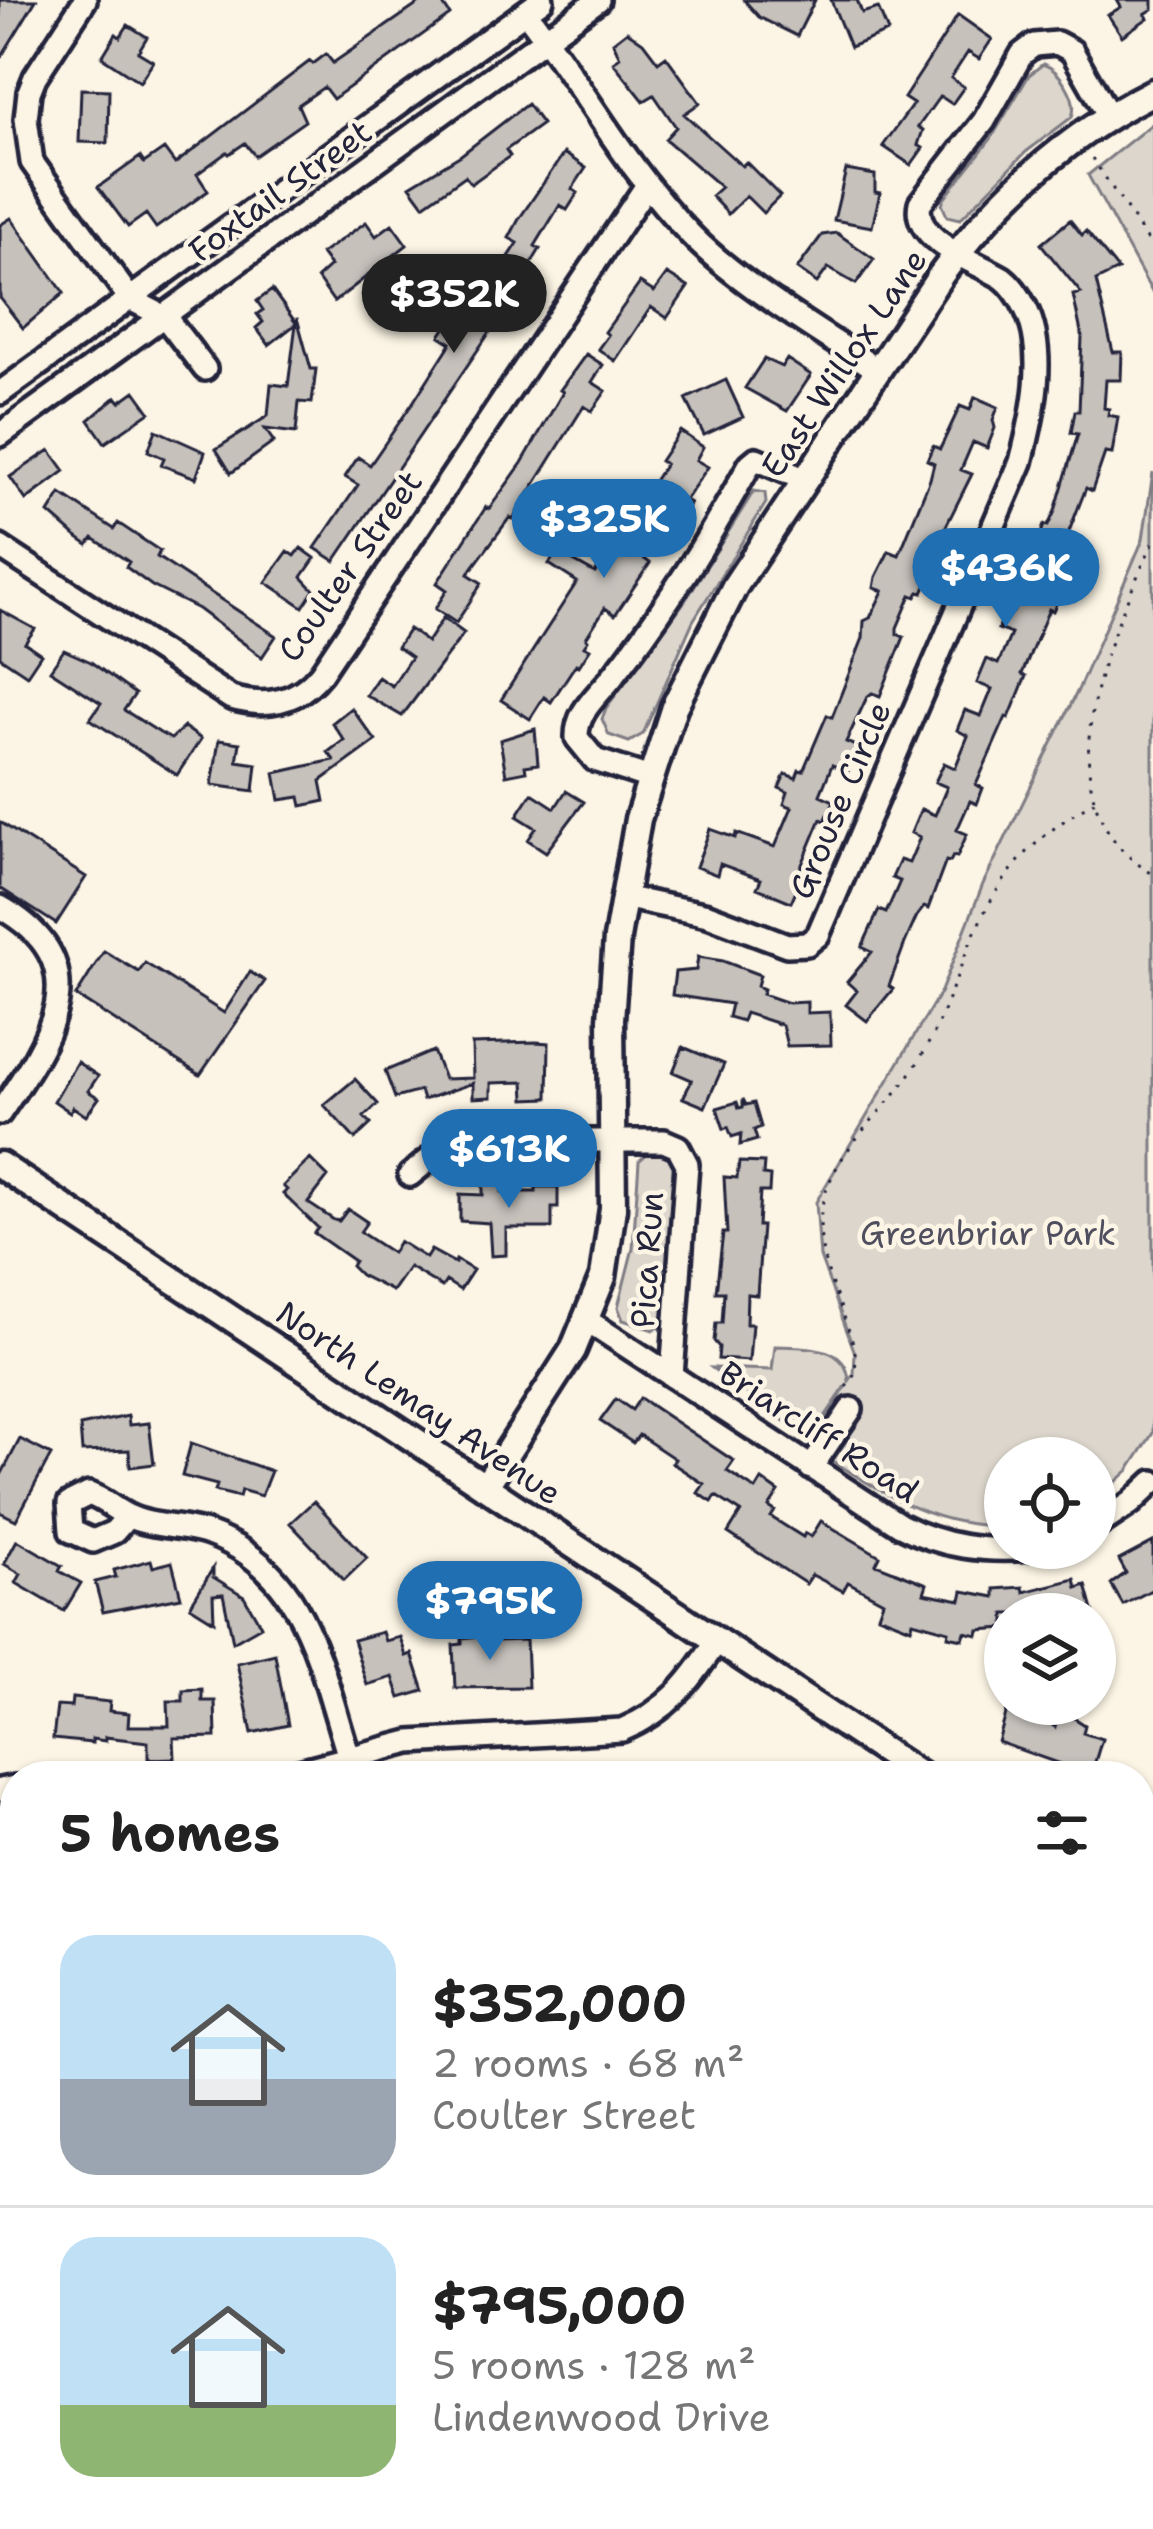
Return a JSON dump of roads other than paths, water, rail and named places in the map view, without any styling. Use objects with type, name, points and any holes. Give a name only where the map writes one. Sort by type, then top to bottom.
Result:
[{"type":"main road","name":"East Willox Lane","points":[[484,1487],[566,1362],[588,1321],[603,1277],[611,1231],[612,999],[622,897],[650,778],[674,706],[707,636],[957,254],[1020,183],[1109,116],[1153,92]]},
{"type":"main road","name":"North Lemay Avenue","points":[[0,1165],[898,1761]]},
{"type":"street","points":[[85,0],[34,77],[26,106],[32,162],[130,299],[165,316],[205,369]]},
{"type":"street","name":"Foxtail Street","points":[[0,435],[598,0]]},
{"type":"street","points":[[534,6],[546,38],[647,185],[688,232],[716,257],[878,370]]},
{"type":"street","name":"Foxtail Street","points":[[0,393],[534,6]]},
{"type":"street","name":"Grouse Circle","points":[[622,897],[709,915],[787,945],[808,944],[818,935],[1026,444],[1036,353],[1028,313],[1007,281],[957,254],[922,227],[918,209],[984,121],[1022,54],[1041,42],[1072,51],[1109,116]]},
{"type":"street","name":"Coulter Street","points":[[0,547],[231,698],[275,704],[296,696],[321,673],[647,185]]},
{"type":"street","points":[[650,778],[589,757],[577,738],[583,712],[664,609],[750,464],[764,460],[806,480]]},
{"type":"street","points":[[0,907],[43,938],[55,958],[60,988],[50,1026],[0,1113]]},
{"type":"street","points":[[410,1175],[440,1151],[466,1141],[611,1140]]},
{"type":"street","name":"Pica Run","points":[[611,1140],[664,1141],[686,1157],[672,1376]]},
{"type":"street","name":"Briarcliff Road","points":[[588,1321],[916,1534],[984,1549]]},
{"type":"street","points":[[811,1468],[847,1401]]},
{"type":"street","points":[[1116,1513],[1153,1482]]},
{"type":"street","points":[[128,1516],[242,1547],[278,1578],[306,1623],[349,1757]]},
{"type":"street","points":[[334,1761],[410,1742],[622,1730],[650,1719],[673,1701],[717,1641]]},
{"type":"park label","name":"Greenbriar Park","points":[[988,1233]]}]
